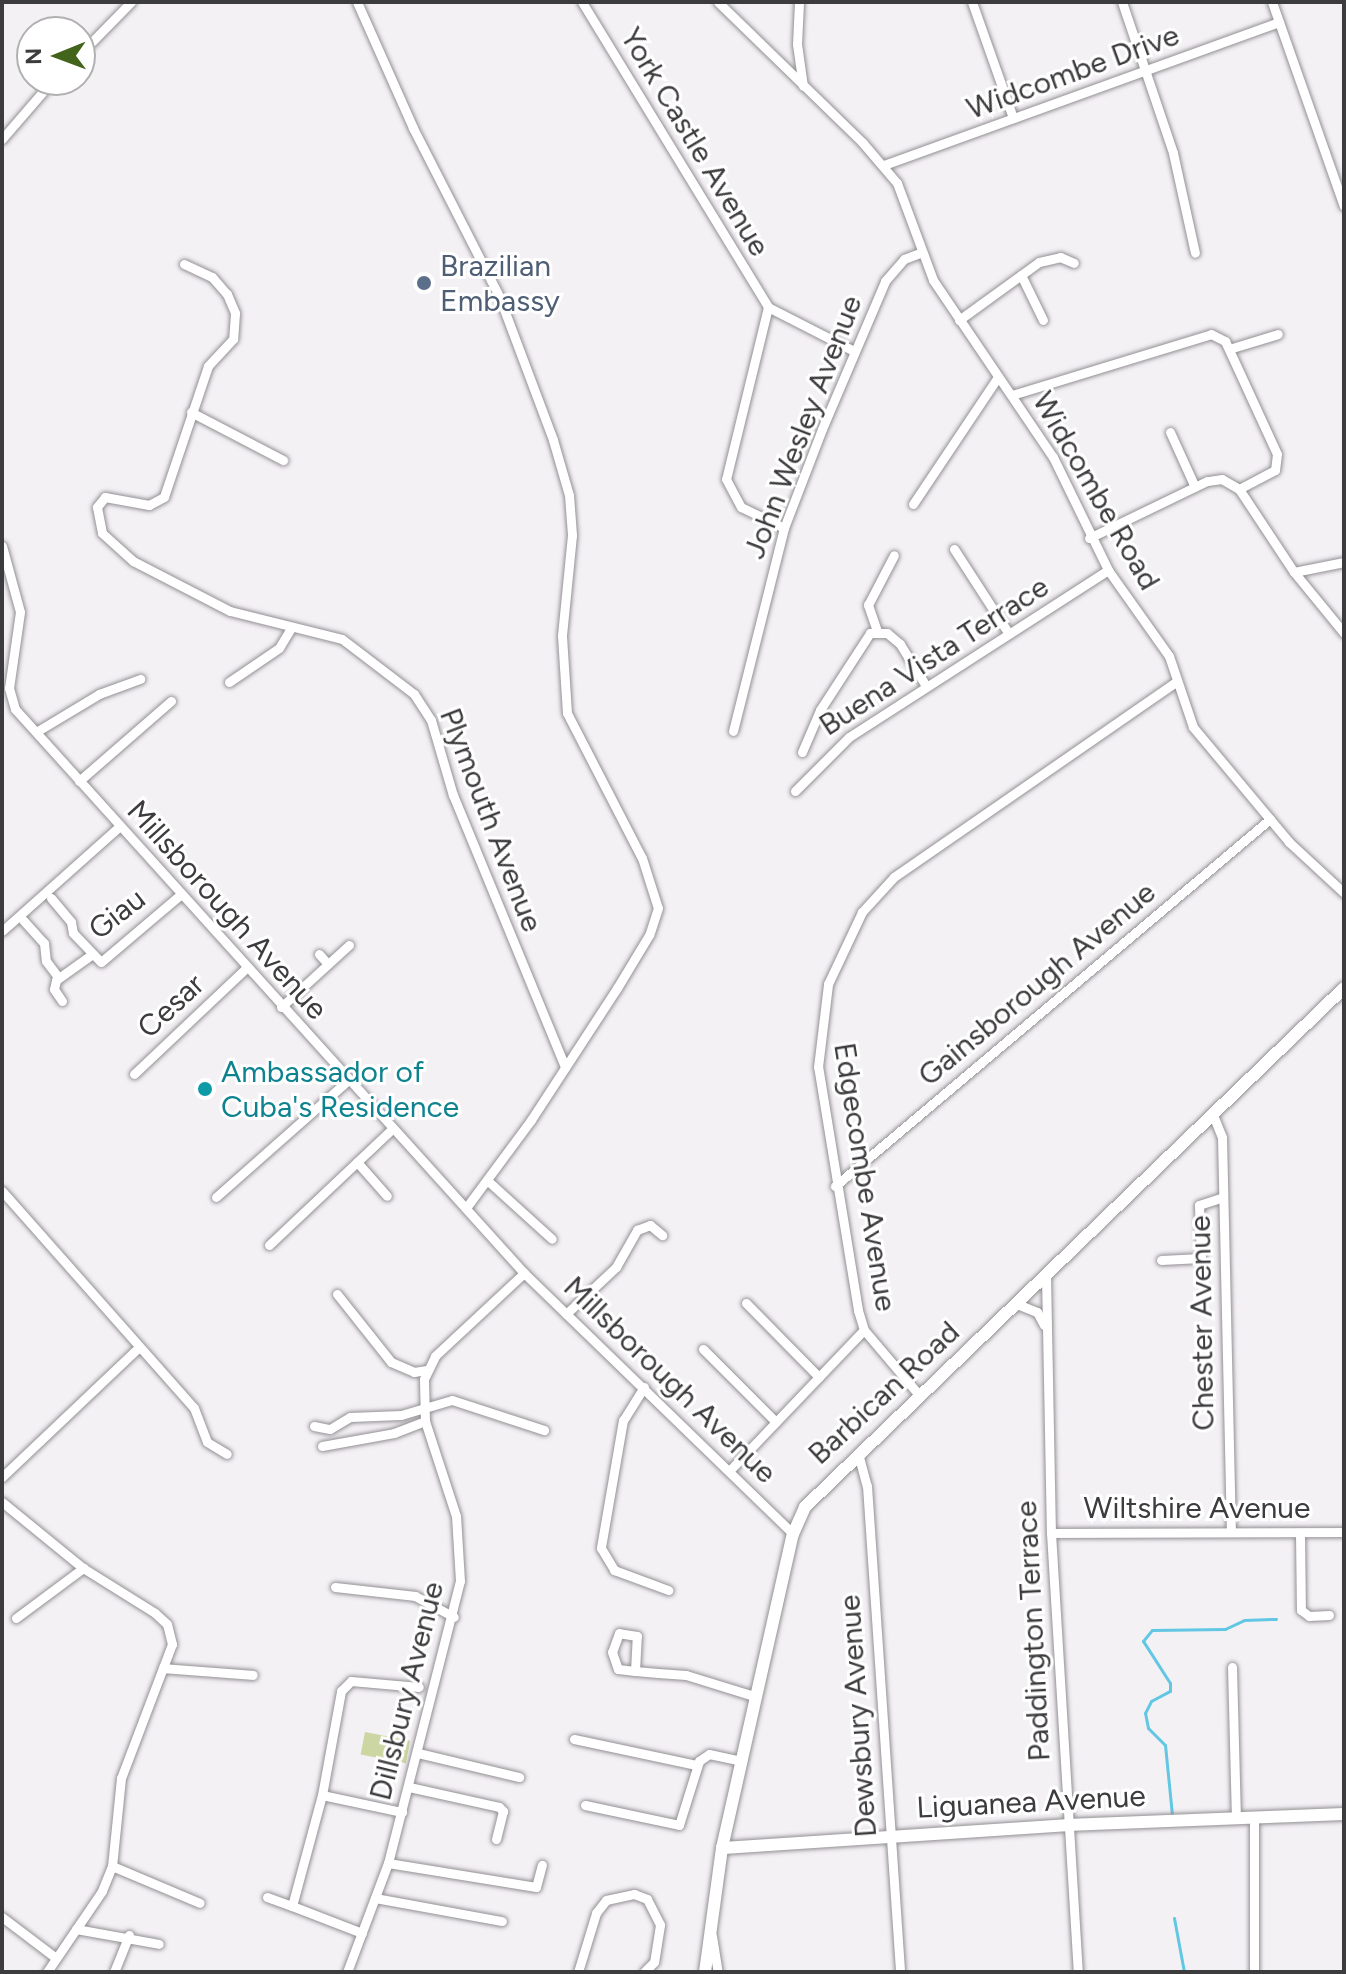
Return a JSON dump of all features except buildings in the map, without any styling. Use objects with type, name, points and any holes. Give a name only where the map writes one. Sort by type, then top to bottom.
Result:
[{"type":"main road","name":"Barbican Road","points":[[705,1972],[722,1848],[793,1534],[813,1496],[859,1457],[1344,988]]},
{"type":"main road","name":"Liguanea Avenue","points":[[722,1848],[1067,1825],[1344,1814]]},
{"type":"street","points":[[96,38],[131,2]]},
{"type":"street","points":[[357,2],[413,128],[499,296],[553,440],[569,495],[572,535],[562,636],[567,713],[656,888],[658,908],[649,935],[565,1067],[488,1181],[466,1208]]},
{"type":"street","name":"York Castle Avenue","points":[[582,2],[768,307]]},
{"type":"street","name":"Widcombe Road","points":[[718,2],[884,165],[897,183],[922,252],[959,320],[1053,457],[1089,538],[1169,656],[1193,727],[1270,819],[1344,893]]},
{"type":"street","points":[[799,2],[797,44],[803,88]]},
{"type":"street","points":[[972,2],[1013,118]]},
{"type":"street","points":[[1122,2],[1173,153],[1195,253]]},
{"type":"street","points":[[1272,2],[1339,184],[1344,206]]},
{"type":"street","name":"Widcombe Drive","points":[[884,165],[1279,22]]},
{"type":"street","points":[[2,139],[39,96]]},
{"type":"street","name":"John Wesley Avenue","points":[[733,731],[784,528],[885,281],[904,259],[922,252]]},
{"type":"street","points":[[959,320],[1021,275],[1052,257],[1074,263]]},
{"type":"street","name":"Plymouth Avenue","points":[[184,264],[219,284],[235,313],[233,339],[208,366],[164,497],[149,505],[105,497],[97,507],[102,533],[133,561],[230,611],[342,639],[397,678],[424,707],[484,873],[565,1067]]},
{"type":"street","points":[[1021,275],[1043,320]]},
{"type":"street","points":[[784,528],[741,507],[726,479],[768,307],[854,351]]},
{"type":"street","points":[[1012,395],[1211,334],[1229,349],[1278,459],[1271,474],[1239,489]]},
{"type":"street","points":[[1229,349],[1278,334]]},
{"type":"street","points":[[913,504],[998,377]]},
{"type":"street","points":[[191,412],[283,460]]},
{"type":"street","points":[[1170,432],[1195,487]]},
{"type":"street","points":[[1089,538],[1195,487],[1222,479],[1239,489],[1294,572],[1344,633]]},
{"type":"street","name":"Millsborough Avenue","points":[[2,546],[20,612],[10,700],[120,826],[177,897],[524,1273],[731,1469],[793,1534]]},
{"type":"street","points":[[954,549],[1009,634]]},
{"type":"street","points":[[894,555],[868,605],[877,631],[900,644],[926,686]]},
{"type":"street","points":[[1294,572],[1344,562]]},
{"type":"street","name":"Buena Vista Terrace","points":[[795,791],[834,748],[1108,570]]},
{"type":"street","points":[[229,682],[279,648],[291,628]]},
{"type":"street","points":[[802,752],[847,667],[877,631]]},
{"type":"street","points":[[36,732],[99,694],[140,679]]},
{"type":"street","name":"Edgecombe Avenue","points":[[920,1396],[864,1330],[835,1186],[818,1039],[828,984],[862,912],[894,877],[946,837],[1176,682]]},
{"type":"street","points":[[79,781],[171,701]]},
{"type":"street","name":"Gainsborough Avenue","points":[[835,1186],[1270,819]]},
{"type":"street","points":[[2,931],[120,826]]},
{"type":"street","name":"Giau","points":[[51,898],[98,962],[105,960],[177,897]]},
{"type":"street","name":"Giau","points":[[23,920],[44,943],[46,961],[59,978]]},
{"type":"street","points":[[281,1007],[328,964],[334,952],[349,945]]},
{"type":"street","points":[[319,954],[328,964]]},
{"type":"street","name":"Giau","points":[[62,1001],[54,989],[59,978],[91,955]]},
{"type":"street","name":"Cesar","points":[[134,1074],[243,970]]},
{"type":"street","points":[[216,1197],[347,1081]]},
{"type":"street","name":"Chester Avenue","points":[[1213,1115],[1222,1137],[1231,1532]]},
{"type":"street","points":[[269,1245],[392,1129]]},
{"type":"street","points":[[357,1162],[387,1196]]},
{"type":"street","points":[[488,1181],[552,1239]]},
{"type":"street","points":[[2,1191],[194,1408],[207,1442],[227,1454]]},
{"type":"street","points":[[1161,1260],[1201,1258],[1199,1205],[1223,1197]]},
{"type":"street","points":[[566,1314],[616,1267],[637,1230],[650,1225],[662,1235]]},
{"type":"street","points":[[337,1294],[391,1362],[414,1372],[427,1370],[471,1318],[524,1273]]},
{"type":"street","name":"Paddington Terrace","points":[[1046,1275],[1051,1533],[1078,1972]]},
{"type":"street","points":[[746,1303],[819,1377]]},
{"type":"street","points":[[1017,1304],[1037,1312],[1046,1328]]},
{"type":"street","points":[[731,1469],[864,1330]]},
{"type":"street","points":[[2,1477],[139,1347]]},
{"type":"street","points":[[703,1349],[776,1422]]},
{"type":"street","name":"Dillsbury Avenue","points":[[347,1972],[388,1863],[454,1617],[460,1581],[456,1516],[425,1421],[423,1408],[427,1370]]},
{"type":"street","points":[[644,1387],[623,1420],[601,1548],[614,1570],[668,1590]]},
{"type":"street","points":[[314,1426],[330,1429],[350,1417],[393,1417],[442,1401],[472,1403],[544,1430]]},
{"type":"street","points":[[322,1446],[394,1433],[425,1421]]},
{"type":"street","name":"Dewsbury Avenue","points":[[859,1457],[867,1486],[900,1972]]},
{"type":"street","points":[[2,1502],[83,1568],[167,1624],[172,1644],[121,1778],[112,1866],[47,1972]]},
{"type":"street","name":"Wiltshire Avenue","points":[[1051,1533],[1344,1532]]},
{"type":"street","points":[[1300,1533],[1301,1610],[1309,1616],[1329,1615]]},
{"type":"street","points":[[16,1618],[83,1568]]},
{"type":"street","points":[[335,1587],[415,1596],[454,1617]]},
{"type":"street","points":[[1232,1667],[1236,1817]]},
{"type":"street","points":[[163,1668],[253,1675]]},
{"type":"street","points":[[635,1671],[686,1675],[757,1697]]},
{"type":"street","points":[[292,1906],[322,1795],[343,1685],[357,1681],[419,1687]]},
{"type":"street","points":[[574,1739],[696,1765]]},
{"type":"street","points":[[418,1753],[519,1777]]},
{"type":"street","points":[[585,1805],[679,1825],[696,1765],[709,1754],[742,1761]]},
{"type":"street","points":[[409,1787],[499,1807],[503,1811],[496,1839]]},
{"type":"street","points":[[322,1795],[402,1812]]},
{"type":"street","points":[[1254,1816],[1254,1972]]},
{"type":"street","points":[[388,1863],[536,1887],[542,1865]]},
{"type":"street","points":[[112,1866],[200,1903]]},
{"type":"street","points":[[578,1972],[596,1913],[606,1900],[634,1894],[647,1899],[660,1925],[654,1962],[644,1972]]},
{"type":"street","points":[[267,1897],[362,1933]]},
{"type":"street","points":[[375,1898],[502,1921]]},
{"type":"street","points":[[2,1917],[56,1958]]},
{"type":"street","points":[[76,1929],[129,1935],[159,1944]]},
{"type":"street","points":[[114,1972],[129,1935]]},
{"type":"street","points":[[711,1935],[718,1972]]},
{"type":"green space","points":[[365,1732],[410,1741],[406,1763],[361,1755]]},
{"type":"waterway","points":[[1172,1815],[1165,1745],[1148,1728],[1145,1713],[1151,1701],[1170,1691],[1170,1683],[1143,1641],[1152,1630],[1225,1629],[1244,1620],[1276,1619]]},
{"type":"waterway","points":[[1174,1918],[1184,1972]]},
{"type":"place","name":"Brazilian Embassy","points":[[424,283]]},
{"type":"place","name":"Ambassador of Cuba's Residence","points":[[205,1089]]}]
